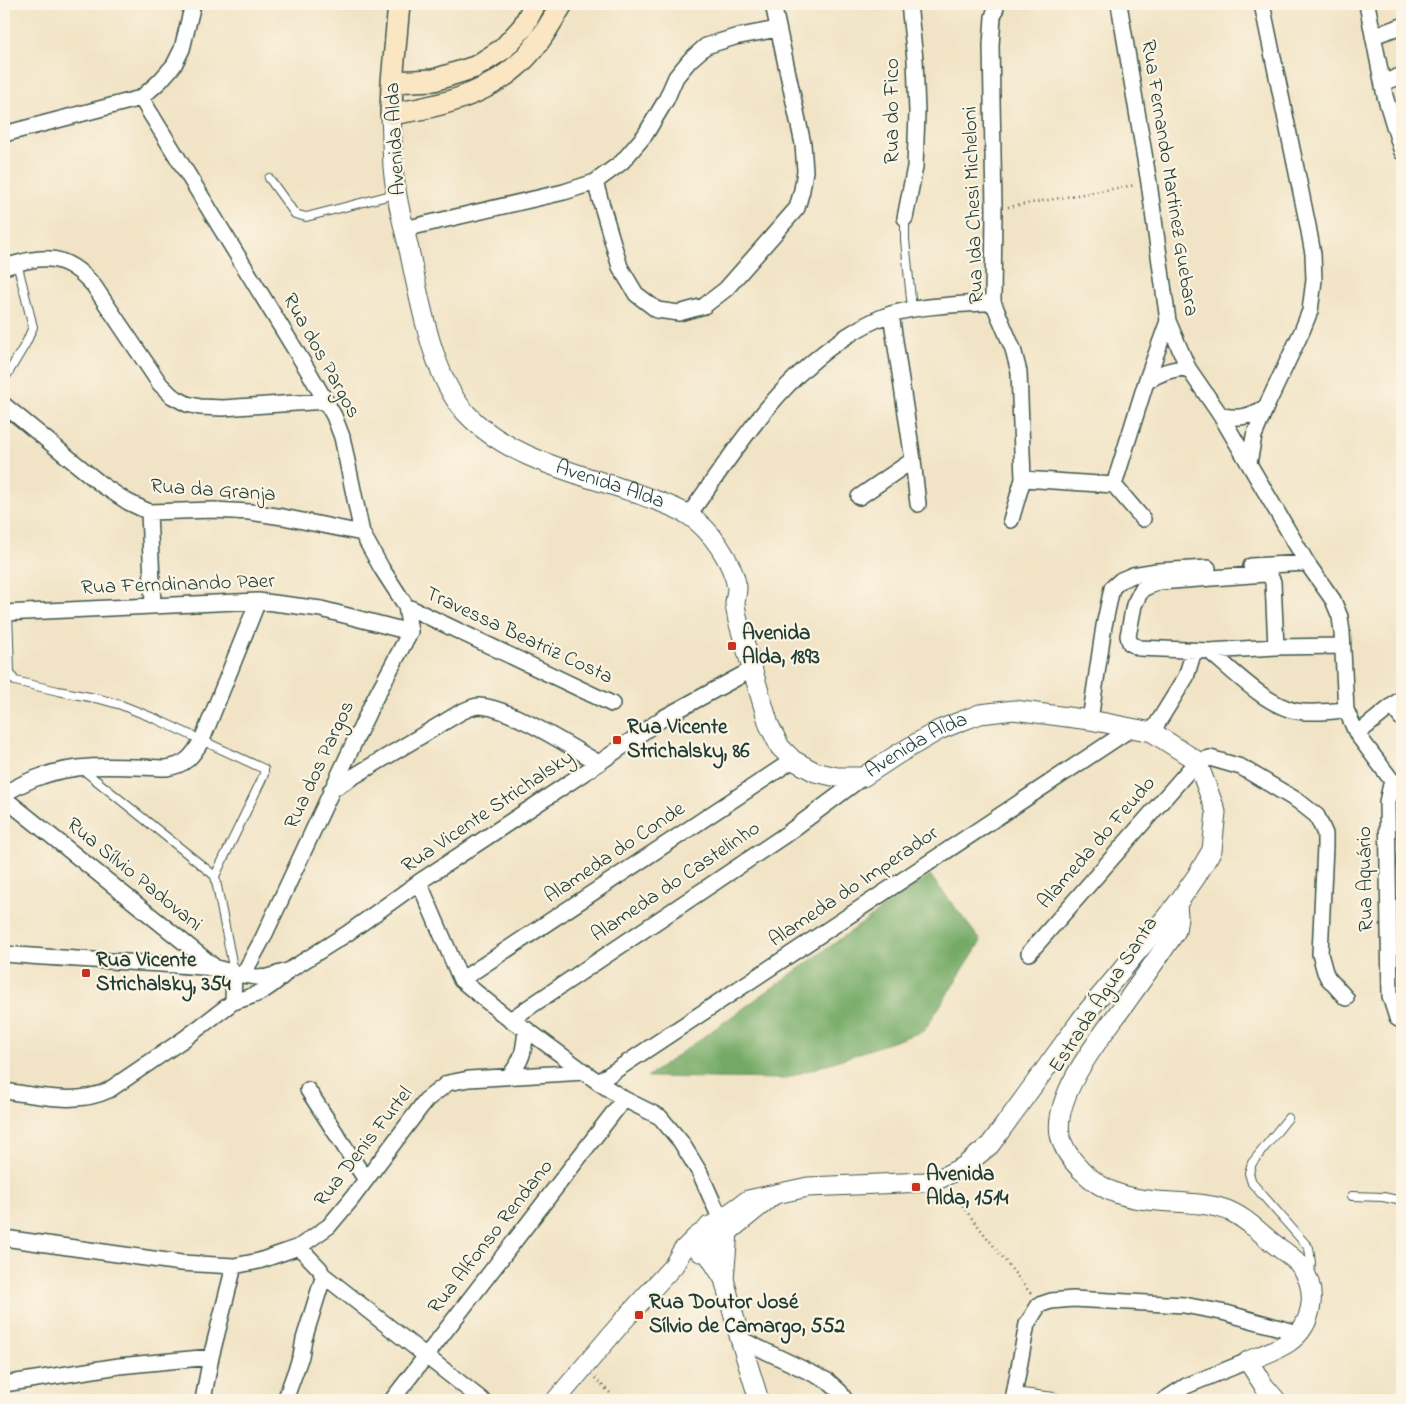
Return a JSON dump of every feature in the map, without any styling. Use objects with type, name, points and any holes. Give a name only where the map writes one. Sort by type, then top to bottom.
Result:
[{"type":"main road","name":"Avenida Alda","points":[[391,114],[399,4]]},
{"type":"main road","points":[[392,82],[434,80],[475,67],[504,49],[523,27],[535,4]]},
{"type":"main road","points":[[391,114],[418,110],[463,97],[493,84],[521,62],[540,40],[562,4]]},
{"type":"street","points":[[4,134],[141,98],[174,65],[182,49],[193,4]]},
{"type":"street","points":[[594,182],[620,267],[636,294],[657,310],[679,313],[704,306],[726,289],[797,208],[802,190],[805,171],[803,144],[773,4]]},
{"type":"street","name":"Rua do Fico","points":[[905,218],[915,167],[917,113],[915,59],[909,4]]},
{"type":"street","name":"Rua Ida Chesi Micheloni","points":[[997,4],[993,17],[991,45],[994,209],[993,302],[1013,349],[1019,372],[1023,478],[1011,520]]},
{"type":"street","name":"Rua Fernando Martinez Guebara","points":[[1119,4],[1149,183],[1168,321],[1188,368],[1221,416],[1307,563],[1333,600],[1340,618],[1346,710]]},
{"type":"street","points":[[1249,463],[1254,436],[1310,311],[1314,280],[1313,254],[1308,226],[1262,4]]},
{"type":"street","points":[[1367,4],[1382,83],[1402,147]]},
{"type":"street","points":[[1373,36],[1402,26]]},
{"type":"street","points":[[404,229],[564,192],[594,182],[622,162],[645,135],[666,100],[676,76],[706,46],[735,37],[778,29]]},
{"type":"street","points":[[1382,83],[1402,76]]},
{"type":"street","name":"Rua dos Pargos","points":[[141,98],[334,416],[342,437],[362,533],[406,606],[410,632],[373,702],[263,938],[238,974]]},
{"type":"street","name":"Avenida Alda","points":[[391,114],[396,193],[423,314],[447,386],[475,422],[499,440],[549,466],[669,506],[689,515],[706,530],[715,540],[730,569],[737,588],[735,603],[738,620],[769,724],[780,747],[793,760],[815,772],[837,778],[863,777],[940,730],[980,714],[1014,710],[1090,720],[1152,732],[1197,761]]},
{"type":"street","points":[[8,263],[41,258],[54,259],[69,263],[82,272],[94,286],[160,384],[172,396],[187,404],[200,407],[223,408],[326,401]]},
{"type":"street","points":[[689,515],[759,417],[780,392],[834,344],[870,322],[891,314],[912,309],[993,302]]},
{"type":"street","points":[[891,314],[918,504]]},
{"type":"street","points":[[1114,485],[1146,382],[1168,321]]},
{"type":"street","points":[[1146,382],[1168,370],[1188,368]]},
{"type":"street","name":"Rua da Granja","points":[[4,405],[102,485],[128,502],[149,512],[213,510],[250,512],[362,533]]},
{"type":"street","points":[[1221,416],[1246,417],[1266,407]]},
{"type":"street","points":[[859,497],[913,460]]},
{"type":"street","points":[[1023,478],[1114,485],[1143,519]]},
{"type":"street","points":[[149,512],[153,605]]},
{"type":"street","points":[[1090,720],[1104,626],[1112,588],[1121,580],[1132,575],[1157,571],[1307,563]]},
{"type":"street","points":[[1276,647],[1273,582],[1270,576],[1265,574],[1159,582],[1142,589],[1134,605],[1128,636],[1130,643],[1139,648],[1209,652],[1276,647],[1342,646]]},
{"type":"street","points":[[4,796],[28,781],[44,775],[80,767],[166,768],[178,766],[186,761],[194,754],[202,740],[258,601]]},
{"type":"street","name":"Rua Ferndinando Paer","points":[[6,613],[258,601],[320,609],[410,632]]},
{"type":"street","name":"Travessa Beatriz Costa","points":[[406,606],[612,704]]},
{"type":"street","points":[[1152,732],[1186,677],[1194,651]]},
{"type":"street","points":[[1209,652],[1265,697],[1283,708],[1319,712],[1346,710],[1357,734],[1402,794]]},
{"type":"street","name":"Rua Vicente Strichalsky","points":[[238,974],[264,978],[288,971],[348,933],[419,882],[600,763],[663,718],[753,669]]},
{"type":"street","points":[[1357,734],[1397,702],[1402,719]]},
{"type":"street","points":[[331,790],[460,712],[476,706],[492,708],[514,716],[600,763]]},
{"type":"street","name":"Alameda do Imperador","points":[[598,1082],[1132,728]]},
{"type":"street","points":[[556,1400],[623,1321],[674,1265],[682,1251],[696,1237],[719,1226],[748,1200],[808,1187],[925,1182],[940,1178],[963,1167],[990,1145],[1086,1013],[1177,904],[1212,850],[1216,812],[1197,761],[1210,758],[1241,767],[1298,801],[1317,816],[1325,834],[1320,954],[1328,978],[1346,998]]},
{"type":"street","name":"Alameda do Conde","points":[[461,980],[793,760]]},
{"type":"street","name":"Alameda do Feudo","points":[[1029,953],[1197,761]]},
{"type":"street","name":"Alameda do Castelinho","points":[[510,1020],[785,835],[863,777]]},
{"type":"street","name":"Rua Aquário","points":[[1392,780],[1387,802],[1390,978],[1393,1008],[1397,1018],[1402,1021]]},
{"type":"street","name":"Rua Sílvio Padovani","points":[[4,796],[216,968],[238,974]]},
{"type":"street","points":[[4,813],[25,814]]},
{"type":"street","points":[[419,882],[461,980],[510,1020],[526,1029],[598,1082],[624,1099],[660,1117],[681,1142],[700,1173],[719,1226],[724,1279],[759,1400]]},
{"type":"street","name":"Estrada Água Santa","points":[[1164,1400],[1186,1386],[1248,1361],[1290,1341],[1308,1319],[1312,1298],[1308,1280],[1302,1266],[1242,1218],[1229,1211],[1211,1206],[1141,1198],[1116,1193],[1091,1180],[1072,1160],[1060,1135],[1060,1112],[1082,1064],[1176,931],[1177,904]]},
{"type":"street","points":[[4,954],[216,968]]},
{"type":"street","points":[[4,1091],[60,1098],[98,1096],[184,1039],[233,1002],[268,989],[288,971]]},
{"type":"street","points":[[233,1002],[238,974]]},
{"type":"street","points":[[509,1076],[523,1056],[526,1029]]},
{"type":"street","name":"Rua Denis Furtel","points":[[4,1238],[180,1263],[234,1266],[259,1261],[298,1246],[329,1226],[426,1100],[448,1084],[469,1079],[585,1072]]},
{"type":"street","points":[[308,1090],[366,1180]]},
{"type":"street","name":"Rua Alfonso Rendano","points":[[392,1400],[624,1099]]},
{"type":"street","points":[[674,1265],[705,1249],[719,1226]]},
{"type":"street","points":[[298,1246],[323,1275],[482,1400]]},
{"type":"street","points":[[705,1249],[724,1279]]},
{"type":"street","points":[[203,1400],[211,1357],[234,1266]]},
{"type":"street","points":[[285,1400],[301,1356],[323,1275]]},
{"type":"street","points":[[1014,1396],[1027,1324],[1039,1305],[1051,1301],[1073,1299],[1184,1305],[1226,1313],[1298,1333]]},
{"type":"street","points":[[740,1339],[828,1381],[846,1400]]},
{"type":"street","points":[[4,1384],[120,1366],[211,1357]]},
{"type":"street","points":[[1248,1361],[1264,1386],[1276,1400]]},
{"type":"lane","points":[[269,178],[295,214],[306,217],[396,193]]},
{"type":"lane","points":[[905,218],[905,240],[912,309]]},
{"type":"lane","points":[[4,380],[29,338],[33,327],[8,263]]},
{"type":"lane","points":[[6,613],[10,673],[15,681],[100,698],[121,705],[261,767],[264,771],[261,782],[215,876]]},
{"type":"lane","points":[[80,767],[215,876],[238,974]]},
{"type":"lane","points":[[1288,1118],[1252,1163],[1250,1173],[1252,1183],[1309,1248],[1311,1263],[1308,1280]]},
{"type":"lane","points":[[1352,1196],[1382,1197],[1402,1201]]},
{"type":"lane","points":[[1014,1396],[1047,1395],[1057,1400]]},
{"type":"path","points":[[994,209],[1149,183]]},
{"type":"path","points":[[940,1178],[1039,1305]]},
{"type":"path","points":[[584,1367],[617,1400]]},
{"type":"green space","points":[[930,875],[981,941],[924,1031],[783,1079],[647,1077]]},
{"type":"place","name":"Avenida Alda, 1893","points":[[732,646]]},
{"type":"place","name":"Rua Vicente Strichalsky, 86","points":[[617,740]]},
{"type":"place","name":"Rua Vicente Strichalsky, 354","points":[[86,973]]},
{"type":"place","name":"Avenida Alda, 1514","points":[[916,1187]]},
{"type":"place","name":"Rua Doutor José Sílvio de Camargo, 552","points":[[639,1315]]}]
